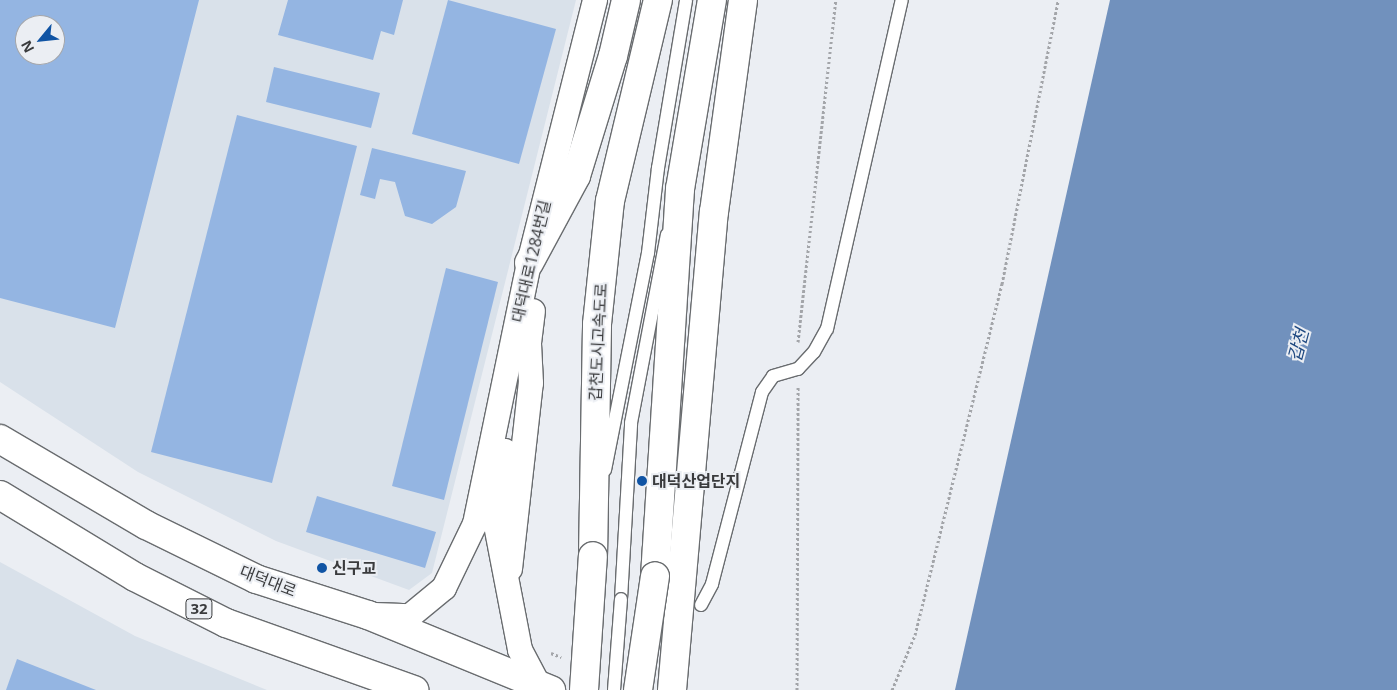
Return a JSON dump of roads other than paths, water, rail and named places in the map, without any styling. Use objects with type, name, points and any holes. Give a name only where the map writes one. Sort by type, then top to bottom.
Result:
[{"type":"main road","points":[[529,263],[576,176],[613,56],[626,0]]},
{"type":"main road","name":"갑천도시고속도로","points":[[584,690],[593,556],[597,324],[610,202],[658,0]]},
{"type":"main road","points":[[638,690],[655,576],[680,189],[712,0]]},
{"type":"main road","points":[[672,690],[714,212],[743,0]]},
{"type":"main road","name":"대덕대로","points":[[0,439],[146,525],[256,579],[368,615],[545,687]]},
{"type":"main road","name":"32","points":[[0,494],[135,577],[226,623],[414,690]]},
{"type":"street","name":"대덕대로1284번길","points":[[368,615],[410,616],[444,588],[475,524],[529,263],[595,0]]},
{"type":"street","points":[[529,263],[534,307],[529,342],[517,383],[496,525],[520,650],[545,687]]},
{"type":"lane","points":[[593,523],[648,253],[658,168],[686,0]]},
{"type":"lane","points":[[701,605],[712,584],[762,392],[773,376],[798,369],[814,352],[827,329],[902,0]]},
{"type":"lane","points":[[614,690],[631,423],[660,256],[680,189]]},
{"type":"water","name":"갑천","points":[[1110,0],[1397,0],[1397,690],[955,690]]},
{"type":"place","name":"대덕산업단지","points":[[642,481]]},
{"type":"place","name":"신구교","points":[[322,568]]}]
